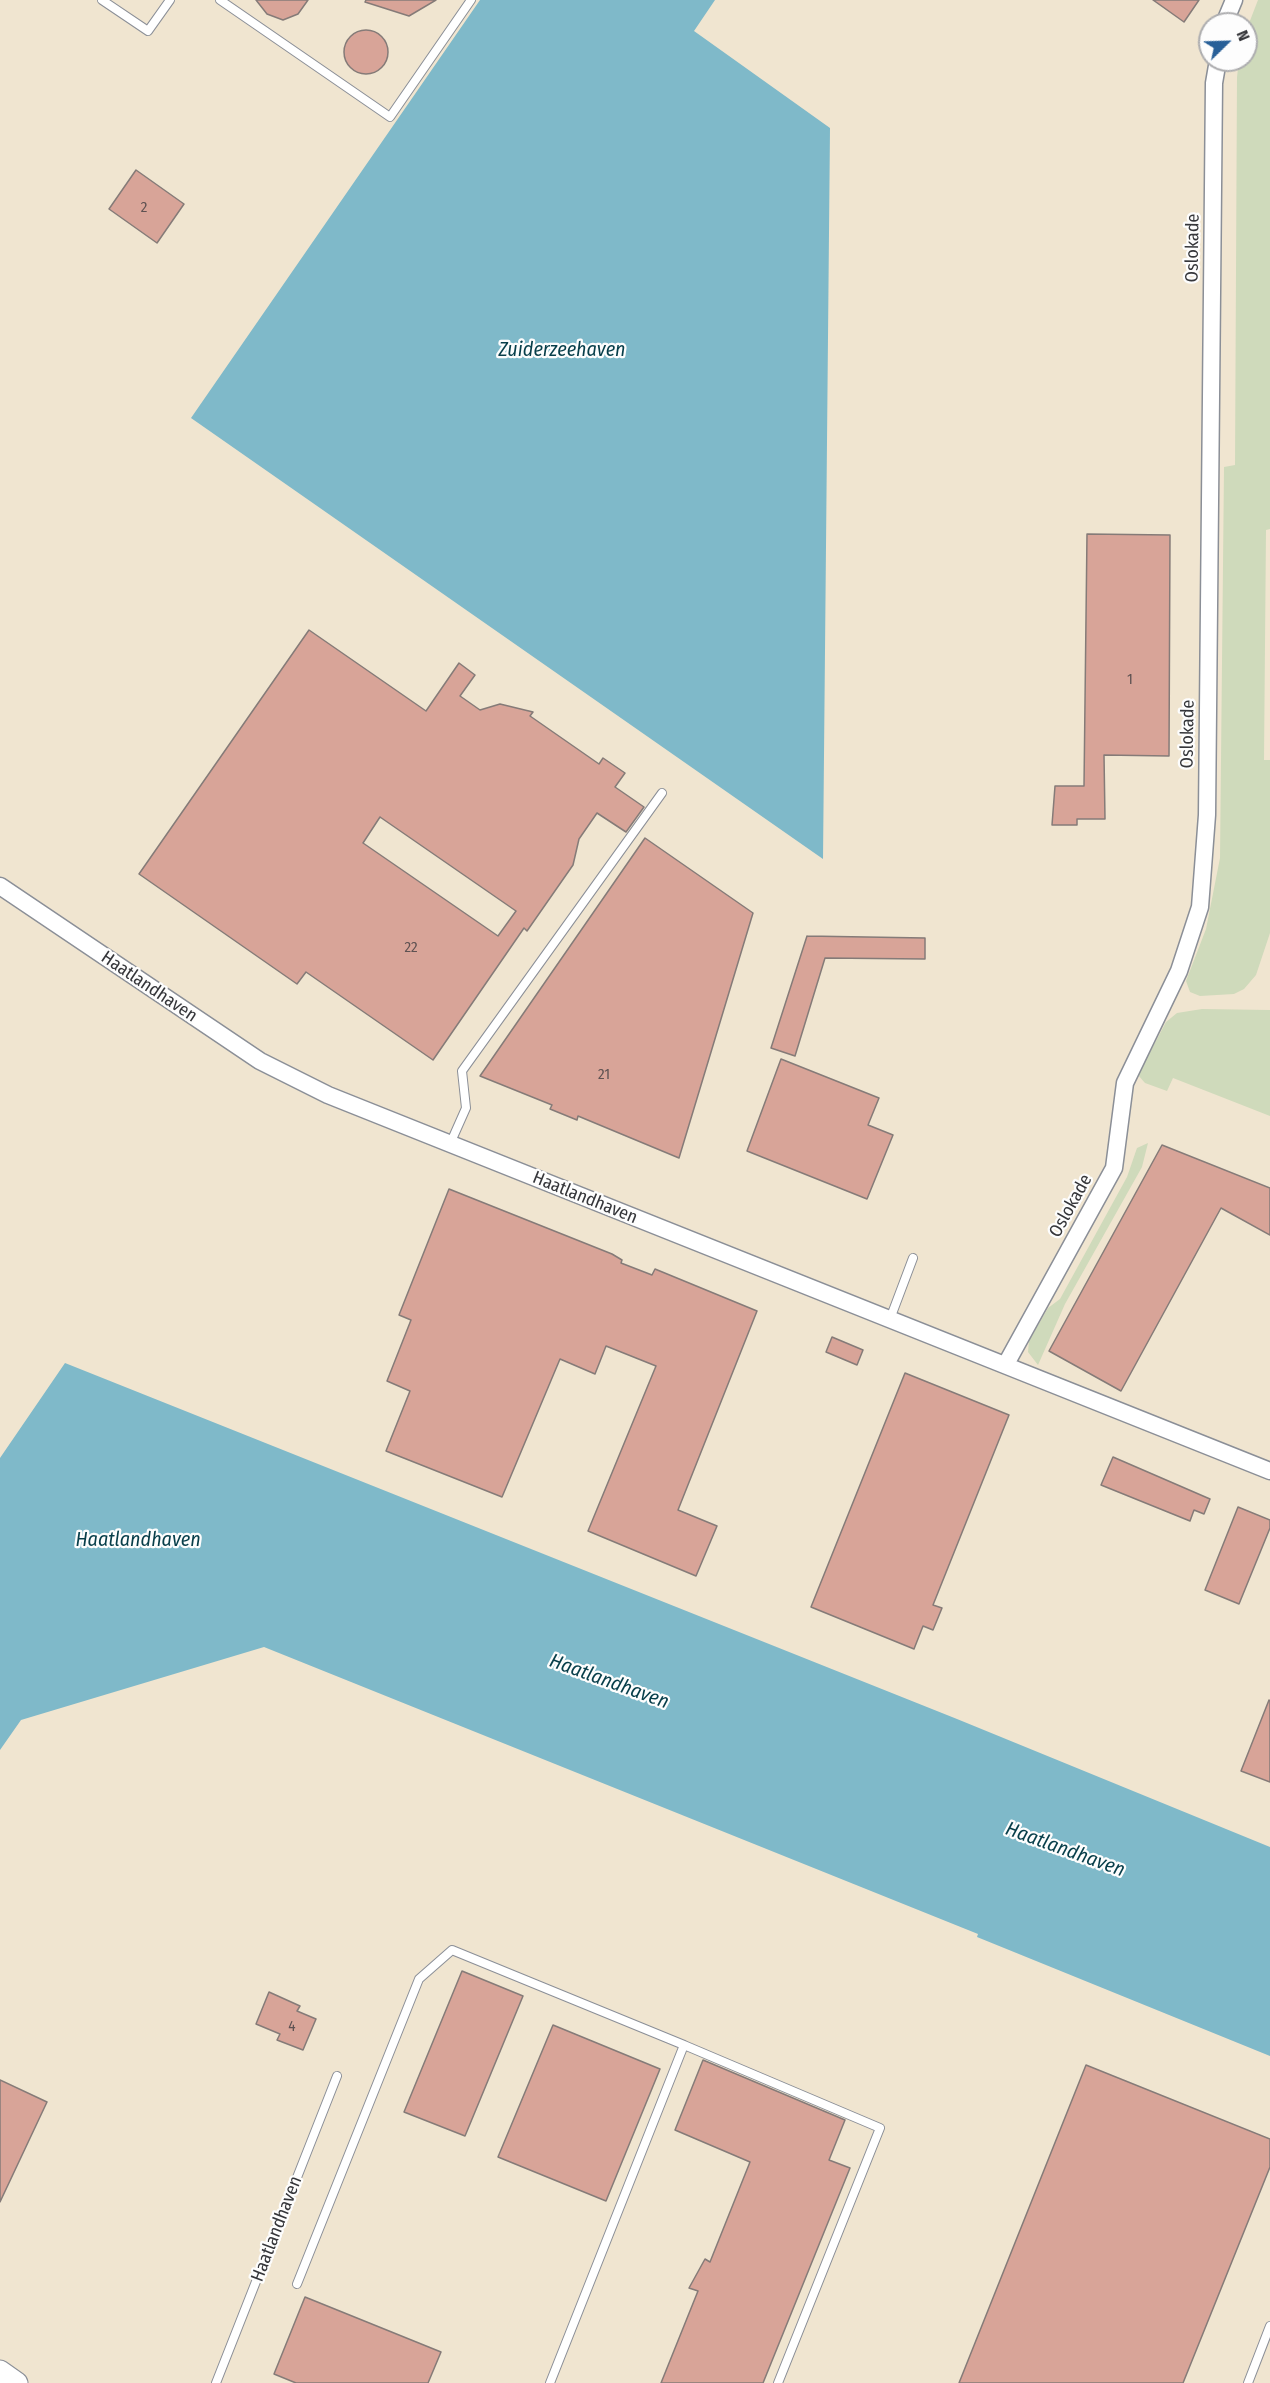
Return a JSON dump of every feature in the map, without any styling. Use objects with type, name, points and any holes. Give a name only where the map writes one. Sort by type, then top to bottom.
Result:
[{"type":"street","name":"Oslokade","points":[[1006,1364],[1114,1168],[1125,1083],[1179,970],[1200,907],[1207,815],[1216,72]]},
{"type":"street","name":"Haatlandhaven","points":[[0,886],[260,1061],[328,1095],[1270,1471]]},
{"type":"street","points":[[0,2371],[17,2383]]},
{"type":"lane","points":[[102,0],[148,31],[170,0]]},
{"type":"lane","points":[[220,0],[390,117],[471,0]]},
{"type":"lane","points":[[450,1144],[466,1108],[462,1071],[662,794]]},
{"type":"lane","points":[[890,1319],[913,1258]]},
{"type":"lane","points":[[297,2284],[419,1979],[452,1950],[880,2128],[778,2383]]},
{"type":"lane","points":[[550,2383],[684,2045]]},
{"type":"lane","name":"Haatlandhaven","points":[[216,2383],[337,2076]]},
{"type":"lane","points":[[1248,2383],[1270,2326]]},
{"type":"shaded area","points":[[0,0],[1270,0],[1270,2383],[0,2383]]},
{"type":"green space","points":[[1258,0],[1270,0],[1270,529],[1266,530],[1264,760],[1270,760],[1270,933],[1256,975],[1244,989],[1234,994],[1200,996],[1190,992],[1186,981],[1206,929],[1220,858],[1224,467],[1235,465],[1237,77],[1238,72],[1258,72],[1258,12],[1253,12]]},
{"type":"green space","points":[[1202,1009],[1270,1010],[1270,1116],[1173,1078],[1167,1091],[1145,1083],[1138,1075],[1166,1022],[1177,1013]]},
{"type":"green space","points":[[1148,1143],[1142,1167],[1065,1304],[1038,1365],[1028,1352],[1029,1341],[1048,1308],[1060,1299],[1127,1177],[1137,1148]]},
{"type":"water","name":"Zuiderzeehaven","points":[[480,0],[715,0],[694,31],[830,128],[823,859],[191,418]]},
{"type":"water","name":"Haatlandhaven","points":[[65,1363],[957,1719],[1270,1847],[1270,2056],[977,1937],[978,1934],[264,1647],[21,1720],[0,1750],[0,1458]]},
{"type":"building","points":[[256,0],[308,0],[298,14],[283,20],[267,14]]},
{"type":"building","points":[[366,0],[436,0],[409,16],[365,2]]},
{"type":"building","points":[[1153,0],[1199,0],[1184,22]]},
{"type":"building","points":[[366,30],[382,36],[388,52],[382,68],[366,74],[350,68],[344,52],[350,36]]},
{"type":"building","points":[[136,170],[184,204],[157,243],[109,209]]},
{"type":"building","points":[[1087,534],[1170,535],[1169,756],[1104,755],[1105,819],[1077,819],[1077,825],[1052,825],[1055,786],[1084,786]]},
{"type":"building","points":[[309,630],[426,711],[459,663],[475,675],[460,696],[480,710],[500,704],[533,712],[530,716],[599,764],[603,758],[625,773],[615,787],[644,807],[626,832],[597,813],[579,839],[573,865],[527,931],[524,928],[433,1060],[306,972],[297,984],[139,874]],"holes":[[[380,817],[516,911],[498,936],[363,843]]]},
{"type":"building","points":[[645,838],[753,913],[679,1158],[578,1116],[577,1120],[550,1109],[552,1105],[480,1076]]},
{"type":"building","points":[[807,936],[925,938],[925,959],[825,958],[795,1056],[771,1048]]},
{"type":"building","points":[[781,1059],[879,1098],[868,1125],[893,1135],[867,1199],[747,1151]]},
{"type":"building","points":[[1162,1145],[1270,1188],[1270,1235],[1221,1208],[1121,1391],[1049,1351]]},
{"type":"building","points":[[449,1189],[612,1254],[622,1260],[621,1263],[652,1275],[655,1269],[757,1311],[678,1510],[717,1526],[696,1576],[588,1531],[656,1366],[606,1346],[595,1374],[560,1359],[502,1497],[386,1451],[410,1391],[387,1381],[411,1320],[399,1315]]},
{"type":"building","points":[[832,1337],[863,1350],[857,1365],[826,1352]]},
{"type":"building","points":[[905,1373],[1009,1415],[933,1605],[942,1608],[933,1630],[923,1626],[914,1649],[811,1607]]},
{"type":"building","points":[[1113,1457],[1210,1499],[1204,1514],[1194,1510],[1190,1521],[1101,1485]]},
{"type":"building","points":[[1238,1507],[1270,1520],[1270,1528],[1239,1604],[1205,1590]]},
{"type":"building","points":[[1270,1701],[1270,1782],[1241,1771]]},
{"type":"building","points":[[462,1971],[523,1996],[465,2136],[404,2112]]},
{"type":"building","points":[[269,1992],[300,2006],[297,2011],[316,2019],[303,2050],[277,2040],[280,2034],[256,2024]]},
{"type":"building","points":[[553,2025],[660,2069],[606,2201],[498,2157]]},
{"type":"building","points":[[703,2060],[845,2120],[829,2160],[850,2168],[763,2383],[661,2383],[698,2291],[689,2288],[705,2259],[710,2262],[750,2162],[675,2130]]},
{"type":"building","points":[[1086,2065],[1270,2139],[1270,2167],[1183,2383],[959,2383]]},
{"type":"building","points":[[0,2080],[47,2102],[0,2202]]},
{"type":"building","points":[[305,2297],[441,2352],[428,2383],[296,2383],[274,2374]]}]
